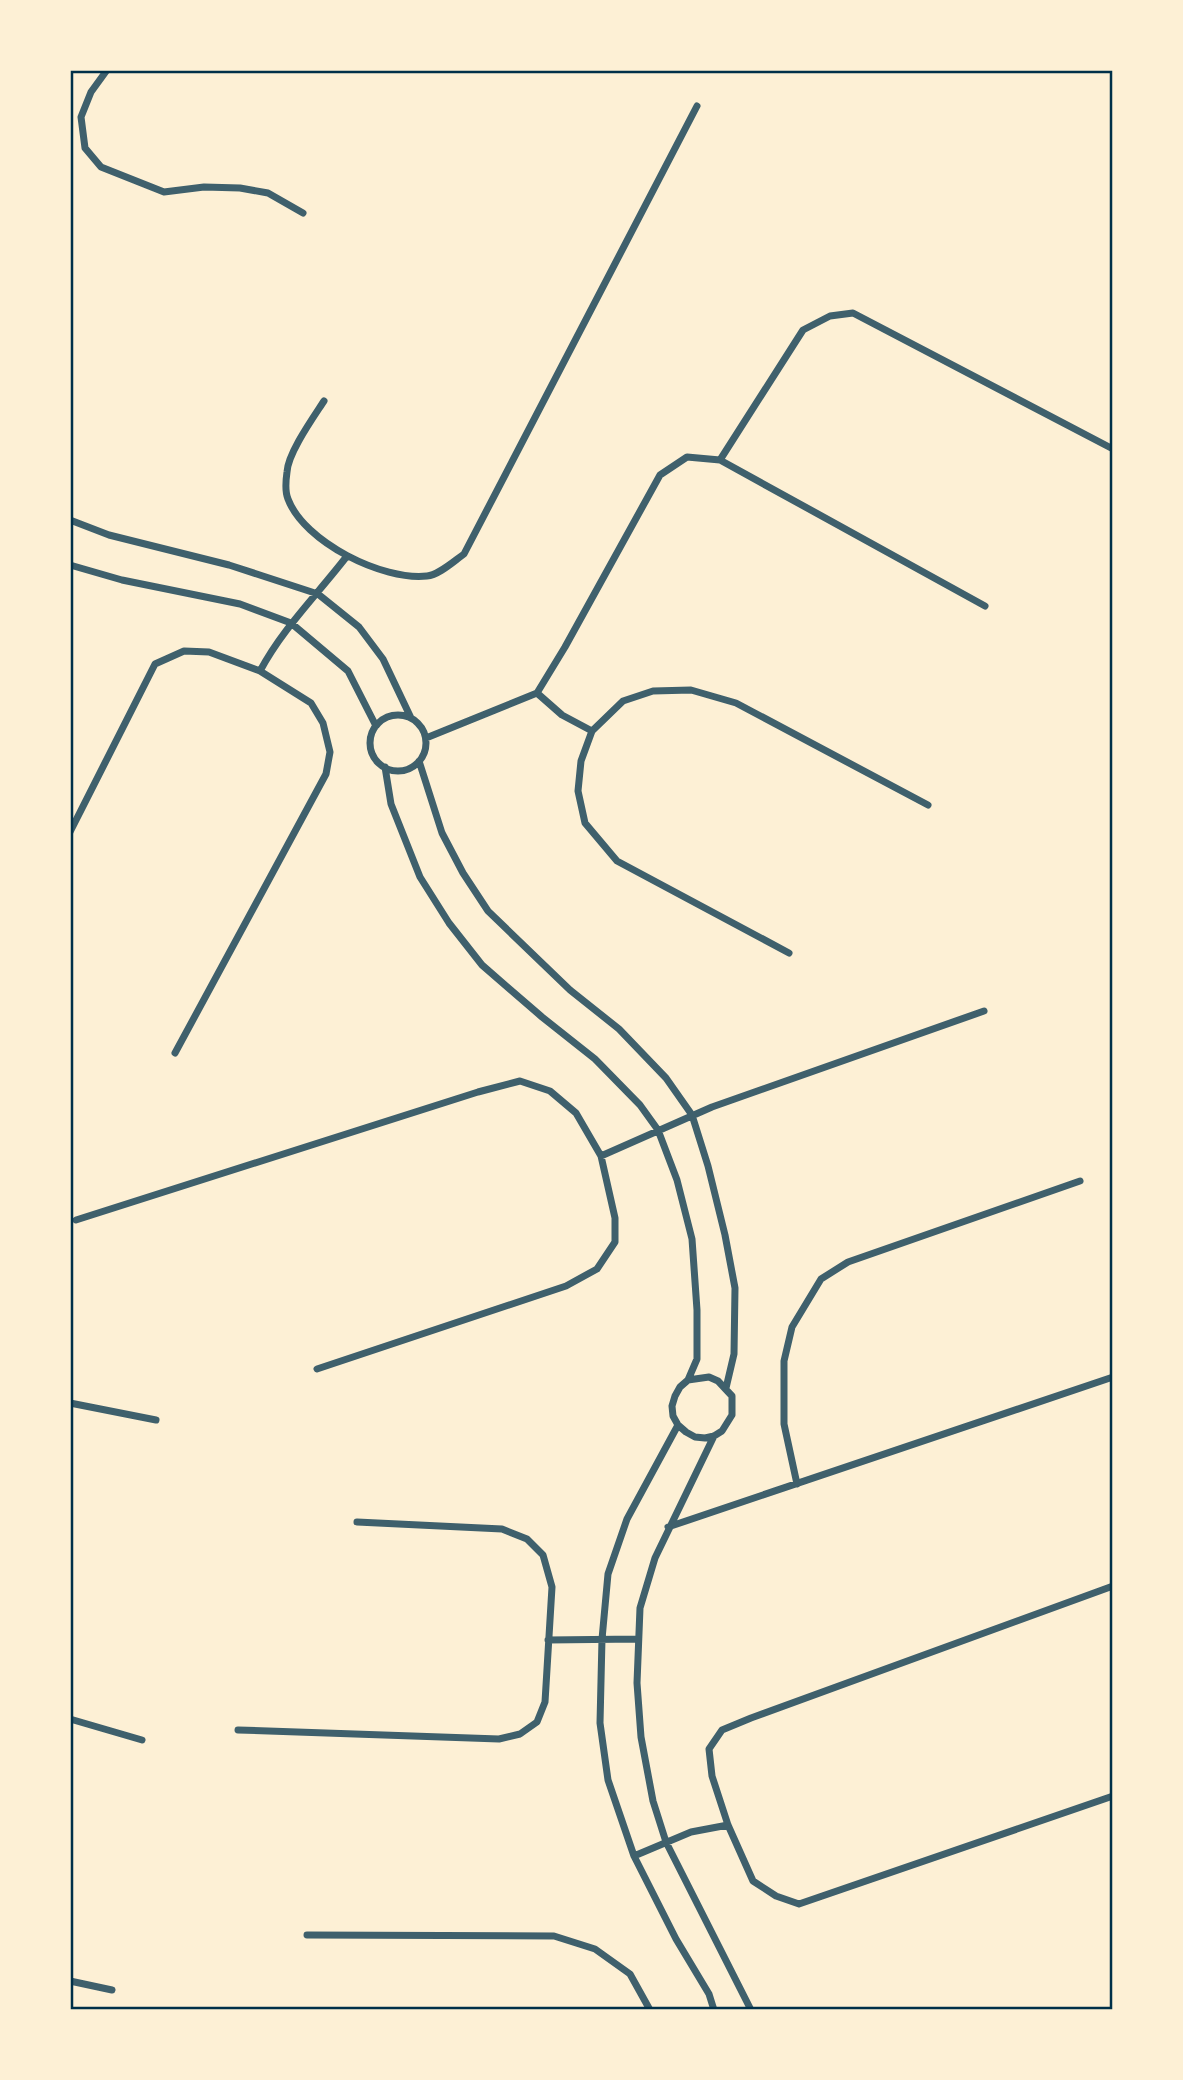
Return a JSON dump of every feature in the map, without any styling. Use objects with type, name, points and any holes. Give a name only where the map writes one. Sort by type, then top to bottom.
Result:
[{"type":"street","points":[[107,70],[91,92],[81,117],[85,148],[101,167],[164,192],[204,187],[240,188],[268,193],[303,213]]},
{"type":"street","points":[[324,401],[286,469],[287,498],[305,526],[346,556],[398,575],[430,576],[464,554],[697,106]]},
{"type":"street","points":[[720,460],[803,330],[830,316],[853,313],[1113,449]]},
{"type":"street","points":[[426,738],[537,693],[660,475],[687,457],[720,460],[985,606]]},
{"type":"street","points":[[70,520],[109,534],[229,565],[318,594],[359,627],[383,659],[411,718],[423,729],[426,738],[424,754],[419,761],[404,770],[385,767]]},
{"type":"street","points":[[260,671],[274,645],[318,594],[346,556]]},
{"type":"street","points":[[70,565],[122,580],[240,604],[291,623],[348,671],[376,726]]},
{"type":"street","points":[[70,832],[155,664],[184,651],[209,652],[260,671],[311,703],[323,723],[330,752],[326,774],[175,1054]]},
{"type":"street","points":[[789,953],[617,861],[585,823],[578,790],[581,761],[592,731],[623,701],[653,691],[691,690],[736,703],[928,805]]},
{"type":"street","points":[[537,693],[562,715],[592,731]]},
{"type":"street","points":[[411,718],[401,715],[383,719],[376,726],[370,744],[372,753],[385,767],[391,804],[419,877],[449,923],[482,965],[595,1059],[640,1104],[658,1130],[677,1180],[692,1239],[697,1310],[697,1359],[688,1380],[675,1396],[673,1416],[678,1425],[695,1437],[714,1436],[722,1431],[732,1415],[732,1396],[718,1381],[709,1377],[688,1380]]},
{"type":"street","points":[[419,761],[442,834],[488,911],[570,990],[619,1028],[666,1078],[692,1115],[725,1235],[734,1288],[734,1354],[726,1388]]},
{"type":"street","points":[[601,1156],[692,1115],[985,1011]]},
{"type":"street","points":[[76,1220],[465,1096],[520,1081],[550,1091],[576,1114],[601,1156],[615,1218],[615,1242],[597,1269],[566,1286],[317,1369]]},
{"type":"street","points":[[797,1484],[784,1424],[783,1361],[792,1327],[821,1279],[848,1262],[1080,1181]]},
{"type":"street","points":[[668,1527],[1113,1377]]},
{"type":"street","points":[[70,1403],[156,1420]]},
{"type":"street","points":[[678,1425],[627,1519],[608,1574],[602,1639],[600,1724],[608,1780],[634,1856],[676,1939],[709,1994],[714,2010]]},
{"type":"street","points":[[714,1436],[668,1527],[655,1558],[640,1608],[637,1683],[640,1737],[653,1801],[666,1842],[749,2009]]},
{"type":"street","points":[[238,1730],[499,1739],[520,1734],[537,1722],[545,1702],[552,1587],[543,1555],[527,1539],[502,1529],[357,1522]]},
{"type":"street","points":[[1113,1586],[722,1730],[709,1749],[712,1776],[728,1825],[753,1881],[776,1896],[799,1904],[1113,1796]]},
{"type":"street","points":[[548,1640],[638,1639]]},
{"type":"street","points":[[70,1719],[142,1740]]},
{"type":"street","points":[[634,1856],[691,1832],[728,1825]]},
{"type":"street","points":[[307,1935],[554,1936],[594,1949],[630,1974],[650,2010]]},
{"type":"street","points":[[70,1981],[112,1990]]}]
